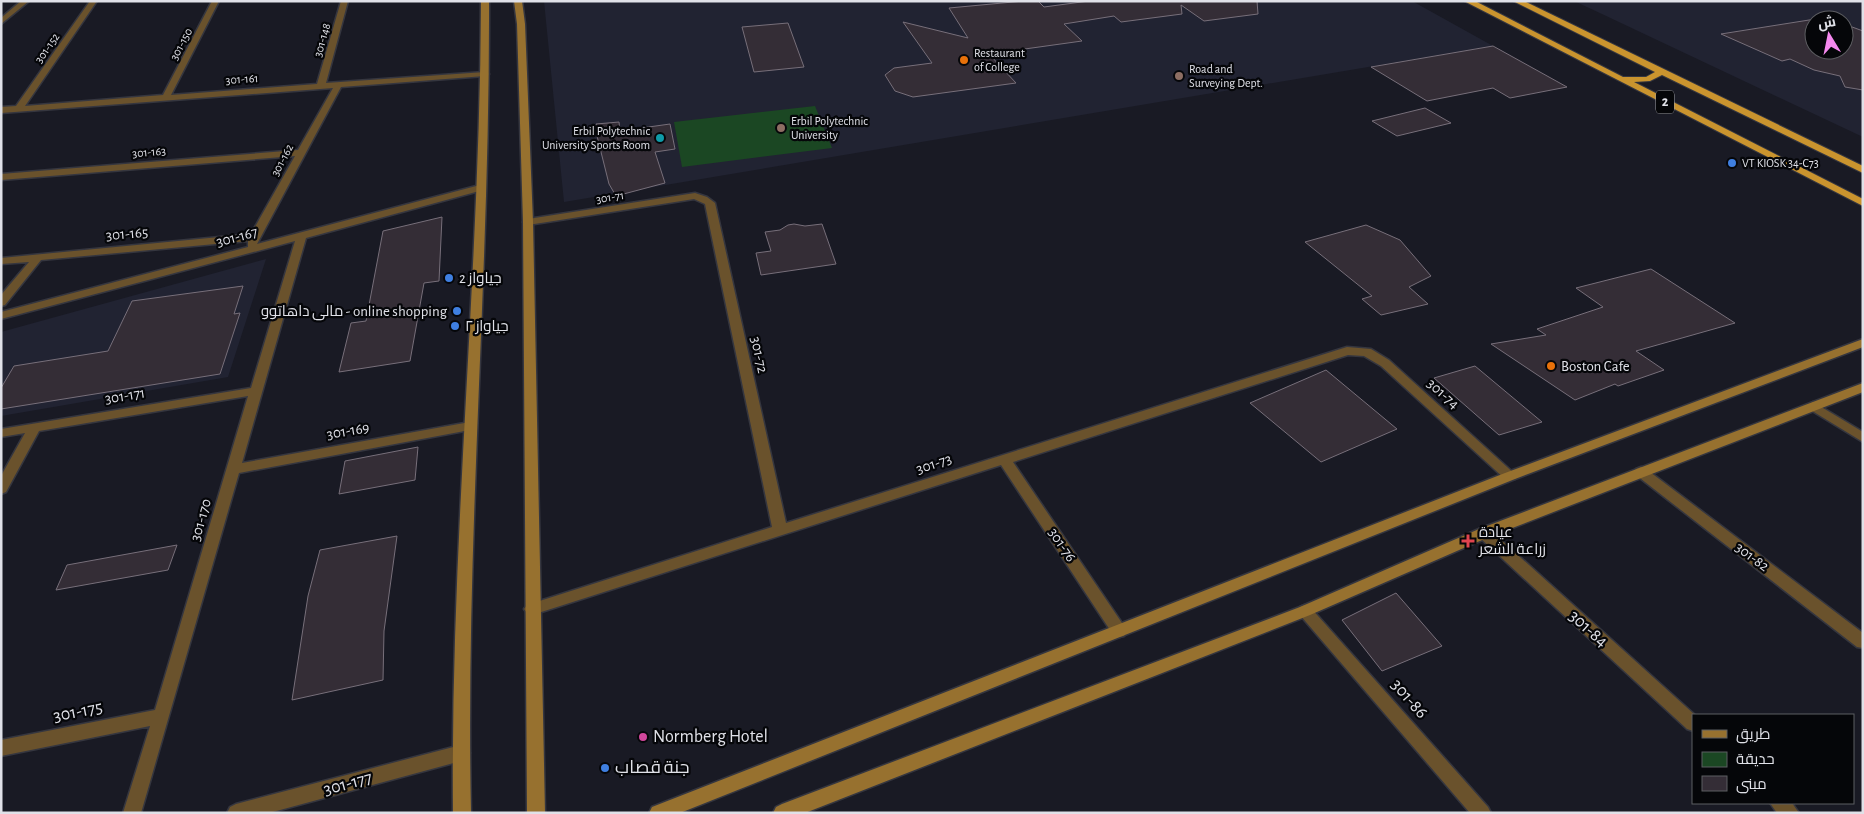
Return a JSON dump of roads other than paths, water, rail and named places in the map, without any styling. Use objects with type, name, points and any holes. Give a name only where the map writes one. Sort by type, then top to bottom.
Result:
[{"type":"highway","name":"2","points":[[1468,1],[1863,203]]},
{"type":"highway","name":"2","points":[[1517,1],[1863,170]]},
{"type":"highway","points":[[1618,78],[1648,79],[1657,76],[1659,70]]},
{"type":"main road","points":[[462,813],[461,754],[470,426],[485,74],[485,1]]},
{"type":"main road","points":[[518,1],[521,24],[528,222],[536,813]]},
{"type":"main road","points":[[658,813],[1510,476],[1863,343]]},
{"type":"main road","points":[[782,813],[1305,611],[1484,533],[1863,387]]},
{"type":"street","points":[[1,22],[26,1]]},
{"type":"street","name":"301-152","points":[[18,108],[94,1]]},
{"type":"street","name":"301-150","points":[[166,97],[216,1]]},
{"type":"street","name":"301-148","points":[[321,86],[345,1]]},
{"type":"street","name":"301-161","points":[[1,110],[485,74]]},
{"type":"street","name":"301-162","points":[[251,249],[255,237],[338,84]]},
{"type":"street","name":"301-163","points":[[1,178],[300,153]]},
{"type":"street","name":"301-167","points":[[1,316],[480,188]]},
{"type":"street","name":"301-71","points":[[528,222],[695,196]]},
{"type":"street","name":"301-72","points":[[695,196],[710,203],[780,530]]},
{"type":"street","name":"301-170","points":[[132,813],[302,235]]},
{"type":"street","name":"301-165","points":[[1,261],[255,237]]},
{"type":"street","points":[[1,304],[38,257]]},
{"type":"street","name":"301-73","points":[[532,609],[1347,351]]},
{"type":"street","name":"301-74","points":[[1347,351],[1367,352],[1385,364],[1510,476]]},
{"type":"street","name":"301-171","points":[[1,433],[255,391]]},
{"type":"street","points":[[1813,406],[1863,438]]},
{"type":"street","name":"301-169","points":[[233,469],[470,426]]},
{"type":"street","points":[[1,489],[35,428]]},
{"type":"street","name":"301-76","points":[[1004,459],[1118,631]]},
{"type":"street","name":"301-82","points":[[1641,472],[1863,642]]},
{"type":"street","name":"301-84","points":[[1484,533],[1692,723]]},
{"type":"street","name":"301-86","points":[[1305,611],[1482,813]]},
{"type":"street","name":"301-175","points":[[1,748],[162,716]]},
{"type":"street","name":"301-177","points":[[236,813],[461,754]]},
{"type":"street","points":[[1780,804],[1790,813]]},
{"type":"place","name":"Restaurant of College","points":[[964,60]]},
{"type":"place","name":"Road and Surveying Dept.","points":[[1179,76]]},
{"type":"place","name":"Erbil Polytechnic University","points":[[781,128]]},
{"type":"place","name":"Erbil Polytechnic University Sports Room","points":[[660,138]]},
{"type":"place","name":"VT KIOSK 34-C73","points":[[1732,163]]},
{"type":"place","name":"جیاواز 2","points":[[449,278]]},
{"type":"place","name":"مالی داهاتوو - online shopping","points":[[457,311]]},
{"type":"place","name":"جیاواز ٢","points":[[455,326]]},
{"type":"place","name":"Boston Cafe","points":[[1551,366]]},
{"type":"place","name":"عيادة زراعة الشعر","points":[[1468,541]]},
{"type":"place","name":"Normberg Hotel","points":[[643,737]]},
{"type":"place","name":"جنة قصاب","points":[[605,768]]}]
